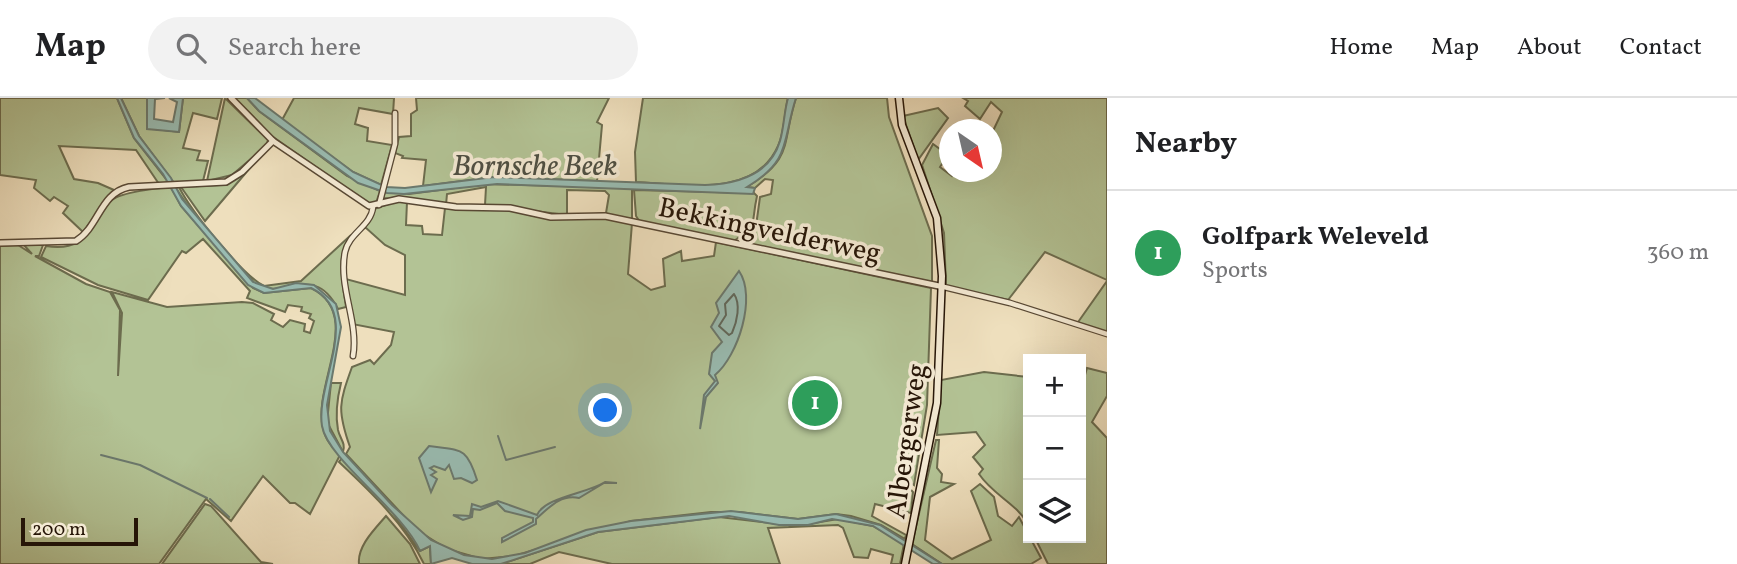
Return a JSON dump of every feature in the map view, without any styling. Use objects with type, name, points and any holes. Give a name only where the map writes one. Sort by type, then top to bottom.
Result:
[{"type":"main road","name":"Albergerweg","points":[[899,98],[902,125],[937,218],[941,253],[937,403],[905,564]]},
{"type":"street","points":[[231,98],[273,141],[376,206]]},
{"type":"street","points":[[353,356],[345,254],[349,241],[370,219],[383,193],[395,144],[395,114]]},
{"type":"street","points":[[0,243],[76,241],[85,234],[115,192],[129,187],[230,180],[273,141]]},
{"type":"street","name":"Bekkingvelderweg","points":[[376,206],[398,199],[461,208],[505,207],[551,217],[599,215],[940,286],[1010,303],[1107,334]]},
{"type":"green space","points":[[0,98],[117,98],[134,138],[169,183],[159,184],[136,150],[59,146],[74,179],[98,183],[114,190],[83,232],[63,213],[68,206],[54,197],[50,201],[34,188],[36,180],[0,175]]},
{"type":"green space","points":[[121,98],[147,98],[147,128],[179,132],[183,98],[222,98],[217,119],[193,113],[183,148],[200,151],[197,160],[208,161],[203,181],[174,183],[139,136]]},
{"type":"green space","points":[[225,98],[268,140],[266,146],[232,175],[207,181]]},
{"type":"green space","points":[[233,98],[247,98],[259,111],[347,176],[380,191],[376,203],[368,203],[360,198],[269,134]]},
{"type":"green space","points":[[294,98],[394,98],[393,114],[359,108],[355,124],[368,128],[367,141],[392,145],[381,185],[353,172],[282,120]]},
{"type":"green space","points":[[416,98],[609,98],[597,122],[602,125],[597,181],[494,177],[423,186],[426,160],[402,158],[403,156],[395,153],[399,137],[411,136],[411,114],[417,110]]},
{"type":"green space","points":[[643,98],[788,98],[780,140],[767,163],[753,174],[735,181],[695,185],[636,182],[635,152]]},
{"type":"green space","points":[[796,98],[887,98],[889,117],[932,236],[932,283],[739,242],[756,226],[760,197],[771,194],[773,180],[765,179],[755,188],[747,187],[773,167],[780,158]]},
{"type":"green space","points":[[963,98],[1107,98],[1107,280],[1045,252],[1008,300],[946,286],[944,233],[922,165],[933,144],[939,148],[939,182],[1002,182],[1002,119],[999,119],[1002,112],[991,102],[980,119],[965,106],[968,101]]},
{"type":"green space","points":[[938,108],[948,118],[939,119],[939,131],[918,160],[903,116]]},
{"type":"green space","points":[[255,162],[205,221],[181,187],[219,185]]},
{"type":"green space","points":[[486,184],[632,188],[632,219],[595,214],[606,213],[609,195],[605,191],[567,190],[567,215],[485,205],[486,187],[447,194],[446,205],[383,198],[385,192],[409,194]]},
{"type":"green space","points":[[171,187],[181,206],[253,288],[264,293],[311,288],[327,300],[334,315],[336,332],[324,392],[323,428],[329,443],[340,455],[310,514],[295,503],[290,503],[263,476],[231,521],[206,499],[159,564],[0,564],[0,246],[18,245],[32,254],[23,244],[43,245],[39,256],[35,256],[86,284],[110,292],[120,310],[118,376],[122,313],[112,292],[167,307],[253,303],[274,314],[271,320],[283,327],[290,320],[305,324],[304,331],[310,333],[314,321],[309,318],[311,314],[301,311],[302,307],[288,305],[285,312],[247,298],[250,291],[203,239],[186,253],[182,251],[148,300],[98,285],[41,257],[46,246],[61,247],[80,240],[117,197]]},
{"type":"green space","points":[[175,187],[179,187],[216,240],[192,212]]},
{"type":"green space","points":[[634,190],[754,193],[757,196],[751,226],[733,242],[640,222],[636,216]]},
{"type":"green space","points":[[397,201],[407,202],[406,225],[422,226],[423,234],[442,235],[445,208],[505,209],[534,216],[602,218],[632,223],[628,274],[651,290],[665,286],[663,259],[681,251],[682,261],[714,256],[716,242],[931,288],[927,405],[914,485],[896,473],[913,492],[911,513],[875,504],[872,516],[906,535],[905,539],[881,525],[851,516],[836,514],[798,519],[740,512],[711,512],[631,521],[514,556],[482,559],[447,549],[417,530],[346,454],[350,447],[341,415],[344,389],[352,367],[370,360],[374,364],[391,345],[394,332],[352,324],[346,279],[405,295],[405,255],[385,245],[365,227],[359,232],[372,218],[374,209]]},
{"type":"green space","points":[[351,235],[343,251],[342,261],[346,307],[338,309],[320,288],[311,285],[269,289],[257,286],[233,259],[264,286],[301,281]]},
{"type":"green space","points":[[1107,281],[1107,332],[1076,325]]},
{"type":"green space","points":[[1087,368],[1107,373],[1107,396],[1092,422],[1107,438],[1107,564],[1048,564],[1038,543],[1086,543]]},
{"type":"green space","points":[[984,372],[1023,376],[1023,517],[979,474],[983,469],[973,457],[985,445],[976,432],[937,435],[941,380]]},
{"type":"green space","points":[[331,383],[341,383],[337,418],[343,452],[327,422]]},
{"type":"green space","points":[[936,440],[939,440],[937,468],[942,474],[941,482],[954,484],[930,497],[925,540],[952,559],[991,540],[971,491],[980,484],[994,497],[998,516],[1012,526],[1019,517],[1023,524],[1023,543],[1033,543],[1041,558],[1031,564],[942,564],[912,544]]},
{"type":"green space","points":[[342,458],[390,509],[420,551],[430,546],[431,564],[424,564],[397,522],[339,462]]},
{"type":"green space","points":[[205,504],[211,506],[261,562],[273,564],[162,564]]},
{"type":"green space","points":[[386,516],[410,544],[420,564],[359,564],[364,544]]},
{"type":"green space","points":[[719,517],[796,526],[838,519],[873,526],[904,544],[900,564],[891,564],[893,555],[871,549],[868,558],[854,557],[843,528],[838,525],[768,528],[780,564],[612,564],[559,552],[530,564],[501,564],[598,532]]},
{"type":"water","points":[[117,98],[121,98],[139,136],[171,178],[182,199],[253,282],[273,289],[296,283],[314,285],[336,304],[341,327],[327,405],[330,431],[343,452],[392,505],[431,540],[464,555],[492,559],[525,553],[586,530],[631,521],[731,511],[798,519],[836,514],[880,525],[942,564],[933,564],[873,526],[832,519],[808,525],[779,525],[729,516],[598,532],[501,564],[472,564],[452,558],[431,564],[430,546],[420,551],[398,519],[351,470],[327,439],[322,426],[322,409],[336,331],[334,314],[326,299],[311,288],[264,293],[248,285],[181,206],[163,174],[134,138]]},
{"type":"water","points":[[147,98],[165,98],[155,99],[154,119],[173,122],[177,102],[169,98],[183,98],[179,132],[147,129]]},
{"type":"water","points":[[247,98],[255,98],[353,172],[386,187],[405,188],[494,177],[705,185],[740,180],[769,162],[780,141],[788,98],[796,98],[779,158],[772,168],[747,187],[755,188],[753,194],[497,184],[404,194],[387,193],[358,183],[259,111]]},
{"type":"water","points":[[739,271],[746,296],[742,326],[731,354],[715,375],[718,383],[706,397],[700,429],[704,395],[715,381],[709,374],[712,353],[722,342],[711,327],[719,313],[716,303]]},
{"type":"water","points":[[429,446],[455,450],[465,455],[477,480],[472,483],[461,478],[454,479],[449,465],[445,470],[434,466],[430,468],[436,472],[431,475],[437,479],[431,492],[419,458]]},
{"type":"water","points":[[605,482],[617,483],[604,483],[579,498],[560,500],[536,519],[536,524],[502,542],[502,538],[533,522],[533,518],[505,511],[497,503],[480,510],[473,509],[472,517],[463,520],[453,515],[470,516],[472,504],[481,507],[498,501],[537,515],[548,504]]},
{"type":"waterway","points":[[498,436],[506,460],[555,447]]},
{"type":"waterway","points":[[101,455],[140,465],[207,498]]},
{"type":"waterway","points":[[210,499],[229,517]]},
{"type":"place","name":"Golfpark Weleveld","points":[[815,403]]},
{"type":"water label","name":"Bornsche Beek","points":[[535,165]]}]
